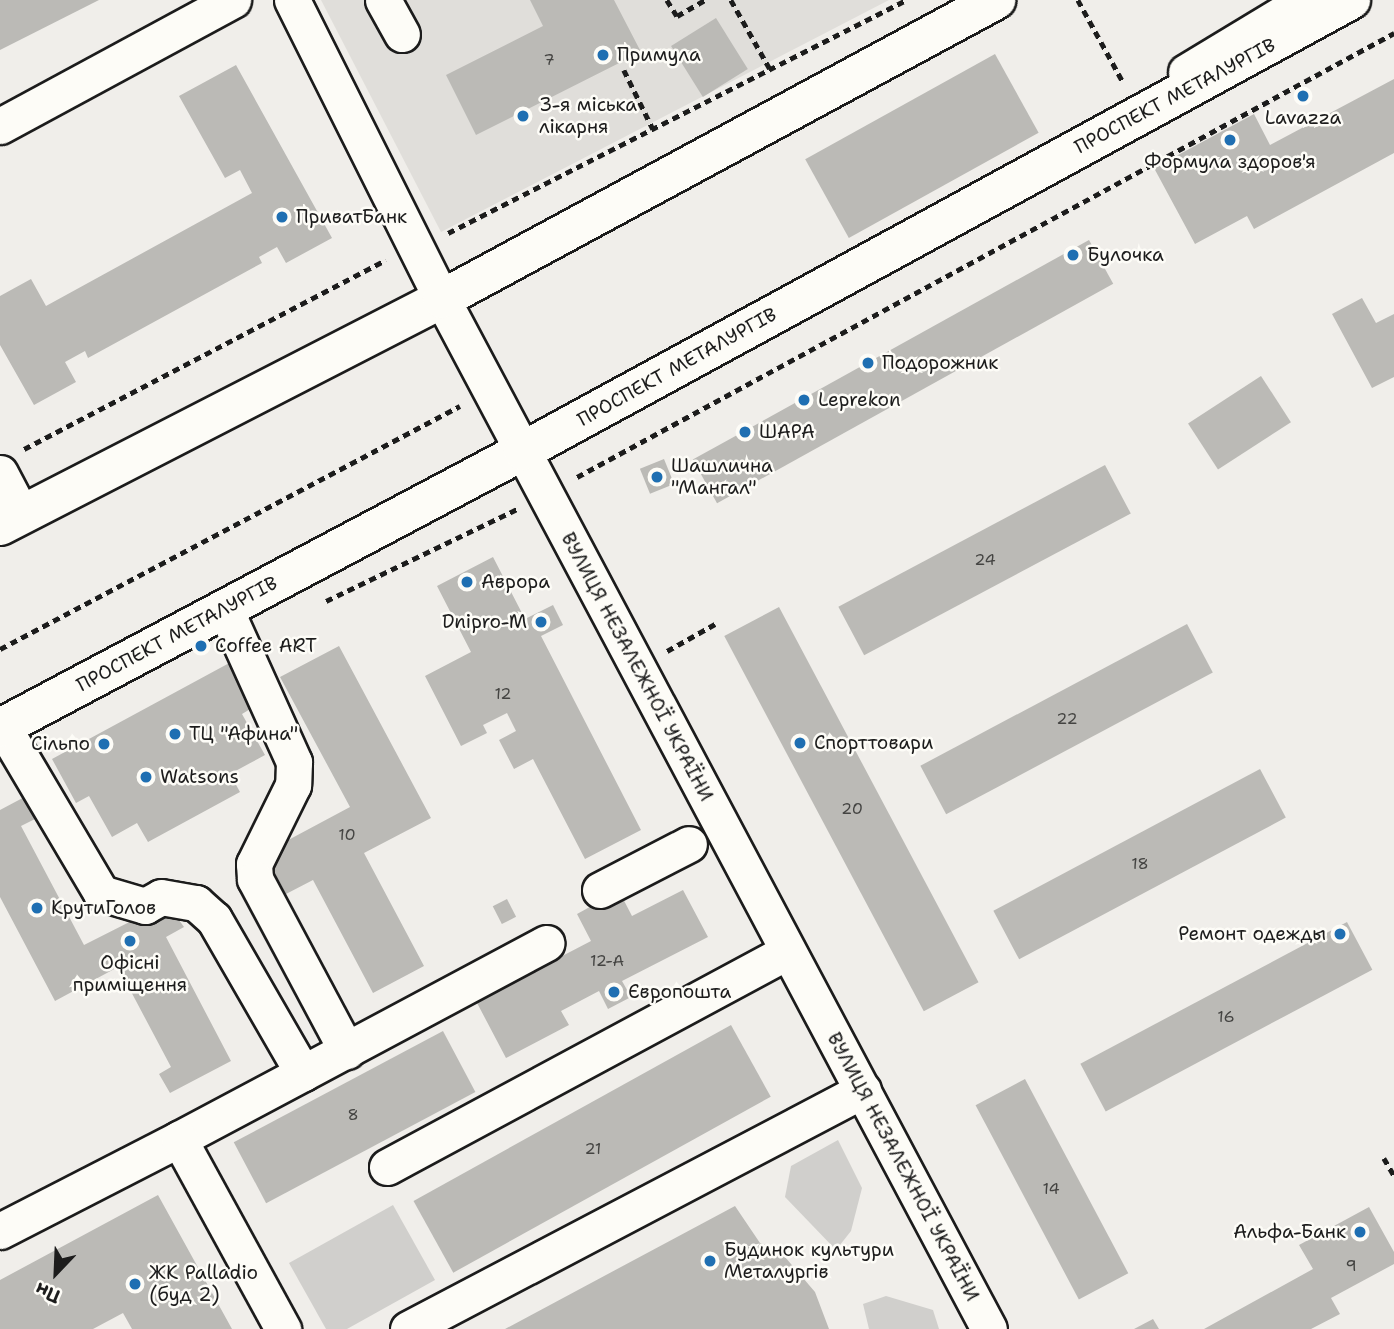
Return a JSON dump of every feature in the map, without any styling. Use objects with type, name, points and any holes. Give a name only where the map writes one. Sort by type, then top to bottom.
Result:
[{"type":"main road","points":[[11,520],[442,299],[996,0]]},
{"type":"main road","name":"ПРОСПЕКТ МЕТАЛУРГІВ","points":[[1,728],[523,451],[1135,98],[1351,0]]},
{"type":"street","points":[[0,126],[233,0]]},
{"type":"street","name":"ВУЛИЦЯ НЕЗАЛЕЖНОЇ УКРАЇНИ","points":[[292,0],[442,299],[989,1329]]},
{"type":"street","points":[[383,0],[402,34]]},
{"type":"street","points":[[1135,98],[1305,0]]},
{"type":"street","points":[[6,464],[11,520]]},
{"type":"street","points":[[225,609],[294,762],[293,785],[254,864],[255,879],[347,1051]]},
{"type":"street","points":[[1,728],[101,893],[145,906],[161,897],[196,903],[214,919],[303,1073]]},
{"type":"street","points":[[600,890],[689,844]]},
{"type":"street","points":[[0,1231],[347,1051],[546,943]]},
{"type":"street","points":[[387,1167],[788,951]]},
{"type":"street","points":[[412,1328],[863,1090]]},
{"type":"street","points":[[178,1139],[282,1329]]},
{"type":"path","points":[[667,0],[677,16],[705,0]]},
{"type":"path","points":[[731,0],[770,68]]},
{"type":"path","points":[[6,464],[368,268],[417,247],[906,0]]},
{"type":"path","points":[[1079,0],[1135,98]]},
{"type":"path","points":[[513,511],[1394,33]]},
{"type":"path","points":[[624,70],[653,129]]},
{"type":"path","points":[[0,649],[462,405]]},
{"type":"path","points":[[638,667],[715,624]]},
{"type":"path","points":[[1384,1158],[1394,1175]]},
{"type":"shaded area","name":"3-я міська лікарня","points":[[321,0],[889,0],[441,232]]},
{"type":"shaded area","points":[[838,1140],[862,1188],[851,1231],[836,1250],[785,1197],[791,1166]]},
{"type":"shaded area","points":[[393,1205],[435,1280],[347,1329],[326,1329],[289,1263]]},
{"type":"shaded area","points":[[886,1296],[933,1310],[939,1329],[869,1329],[863,1304]]},
{"type":"building","points":[[0,0],[99,0],[0,50]]},
{"type":"building","points":[[530,0],[614,0],[641,52],[476,135],[446,75],[543,26]]},
{"type":"building","points":[[716,18],[748,69],[703,97],[671,46]]},
{"type":"building","points":[[995,54],[1039,133],[849,238],[805,159]]},
{"type":"building","points":[[236,65],[332,238],[286,263],[277,247],[259,257],[262,263],[88,358],[85,351],[65,362],[76,382],[34,405],[0,345],[0,296],[31,279],[46,306],[252,193],[240,170],[225,178],[179,96]]},
{"type":"building","points":[[1394,79],[1394,153],[1254,229],[1247,216],[1195,244],[1154,168],[1254,114],[1270,145]]},
{"type":"building","points":[[1089,240],[1113,284],[717,503],[693,460]]},
{"type":"building","points":[[1362,298],[1376,323],[1394,314],[1394,377],[1372,388],[1332,314]]},
{"type":"building","points":[[1261,376],[1291,422],[1218,470],[1188,423]]},
{"type":"building","name":"Шашлична \"Мангал\"","points":[[664,459],[674,484],[650,494],[640,469]]},
{"type":"building","points":[[1105,465],[1131,514],[864,655],[838,607]]},
{"type":"building","points":[[493,557],[525,619],[553,605],[563,625],[541,636],[641,830],[585,859],[533,759],[514,769],[499,740],[516,731],[507,713],[483,725],[487,733],[461,746],[425,676],[471,652],[437,586]]},
{"type":"building","points":[[779,607],[979,982],[924,1011],[724,636]]},
{"type":"building","points":[[1187,624],[1213,673],[946,814],[920,766]]},
{"type":"building","points":[[339,646],[431,818],[364,853],[424,966],[373,993],[313,880],[286,894],[264,853],[350,807],[280,677]]},
{"type":"building","name":"ТЦ \"Афина\"","points":[[233,661],[257,705],[242,714],[265,755],[230,774],[240,792],[148,842],[137,823],[112,837],[89,796],[76,803],[52,759]]},
{"type":"building","points":[[1260,769],[1286,818],[1019,959],[993,911]]},
{"type":"building","name":"Офісні приміщення","points":[[32,793],[43,815],[21,826],[84,945],[167,903],[184,927],[166,937],[231,1061],[170,1093],[159,1074],[171,1067],[118,967],[55,1001],[0,897],[0,810]]},
{"type":"building","points":[[683,890],[708,937],[622,981],[631,997],[608,1009],[599,991],[561,1011],[569,1025],[506,1058],[476,1001],[591,941],[577,914],[619,891],[632,916]]},
{"type":"building","points":[[507,899],[516,917],[502,924],[493,906]]},
{"type":"building","points":[[1347,922],[1372,970],[1106,1111],[1080,1064]]},
{"type":"building","points":[[731,1025],[771,1097],[453,1273],[414,1201]]},
{"type":"building","points":[[443,1031],[475,1092],[266,1203],[234,1142]]},
{"type":"building","points":[[1025,1079],[1128,1273],[1079,1300],[976,1105]]},
{"type":"building","name":"ЖК Palladio (буд 2)","points":[[158,1195],[232,1329],[132,1329],[123,1313],[93,1329],[0,1329],[0,1280]]},
{"type":"building","name":"Будинок культури Металургів","points":[[735,1206],[760,1243],[779,1250],[815,1292],[829,1329],[505,1329]]},
{"type":"building","points":[[1369,1207],[1394,1252],[1394,1264],[1331,1298],[1340,1314],[1311,1329],[1204,1329],[1313,1269],[1299,1245]]},
{"type":"building","points":[[1153,1319],[1159,1329],[1134,1329]]},
{"type":"place","name":"Примула","points":[[603,55]]},
{"type":"place","name":"Lavazza","points":[[1303,96]]},
{"type":"place","name":"3-я міська лікарня","points":[[523,116]]},
{"type":"place","name":"Формула здоров'я","points":[[1230,140]]},
{"type":"place","name":"ПриватБанк","points":[[282,217]]},
{"type":"place","name":"Булочка","points":[[1073,255]]},
{"type":"place","name":"Подорожник","points":[[868,363]]},
{"type":"place","name":"Leprekon","points":[[804,400]]},
{"type":"place","name":"ШАРА","points":[[745,432]]},
{"type":"place","name":"Шашлична \"Мангал\"","points":[[657,477]]},
{"type":"place","name":"Аврора","points":[[467,582]]},
{"type":"place","name":"Dnipro-M","points":[[541,622]]},
{"type":"place","name":"Coffee ART","points":[[201,646]]},
{"type":"place","name":"ТЦ \"Афина\"","points":[[175,734]]},
{"type":"place","name":"Спорттовари","points":[[800,743]]},
{"type":"place","name":"Сільпо","points":[[104,744]]},
{"type":"place","name":"Watsons","points":[[146,777]]},
{"type":"place","name":"КрутиГолов","points":[[37,908]]},
{"type":"place","name":"Ремонт одежды","points":[[1340,934]]},
{"type":"place","name":"Офісні приміщення","points":[[130,941]]},
{"type":"place","name":"Європошта","points":[[614,992]]},
{"type":"place","name":"Альфа-Банк","points":[[1360,1232]]},
{"type":"place","name":"Будинок культури Металургів","points":[[710,1261]]},
{"type":"place","name":"ЖК Palladio (буд 2)","points":[[135,1284]]}]
